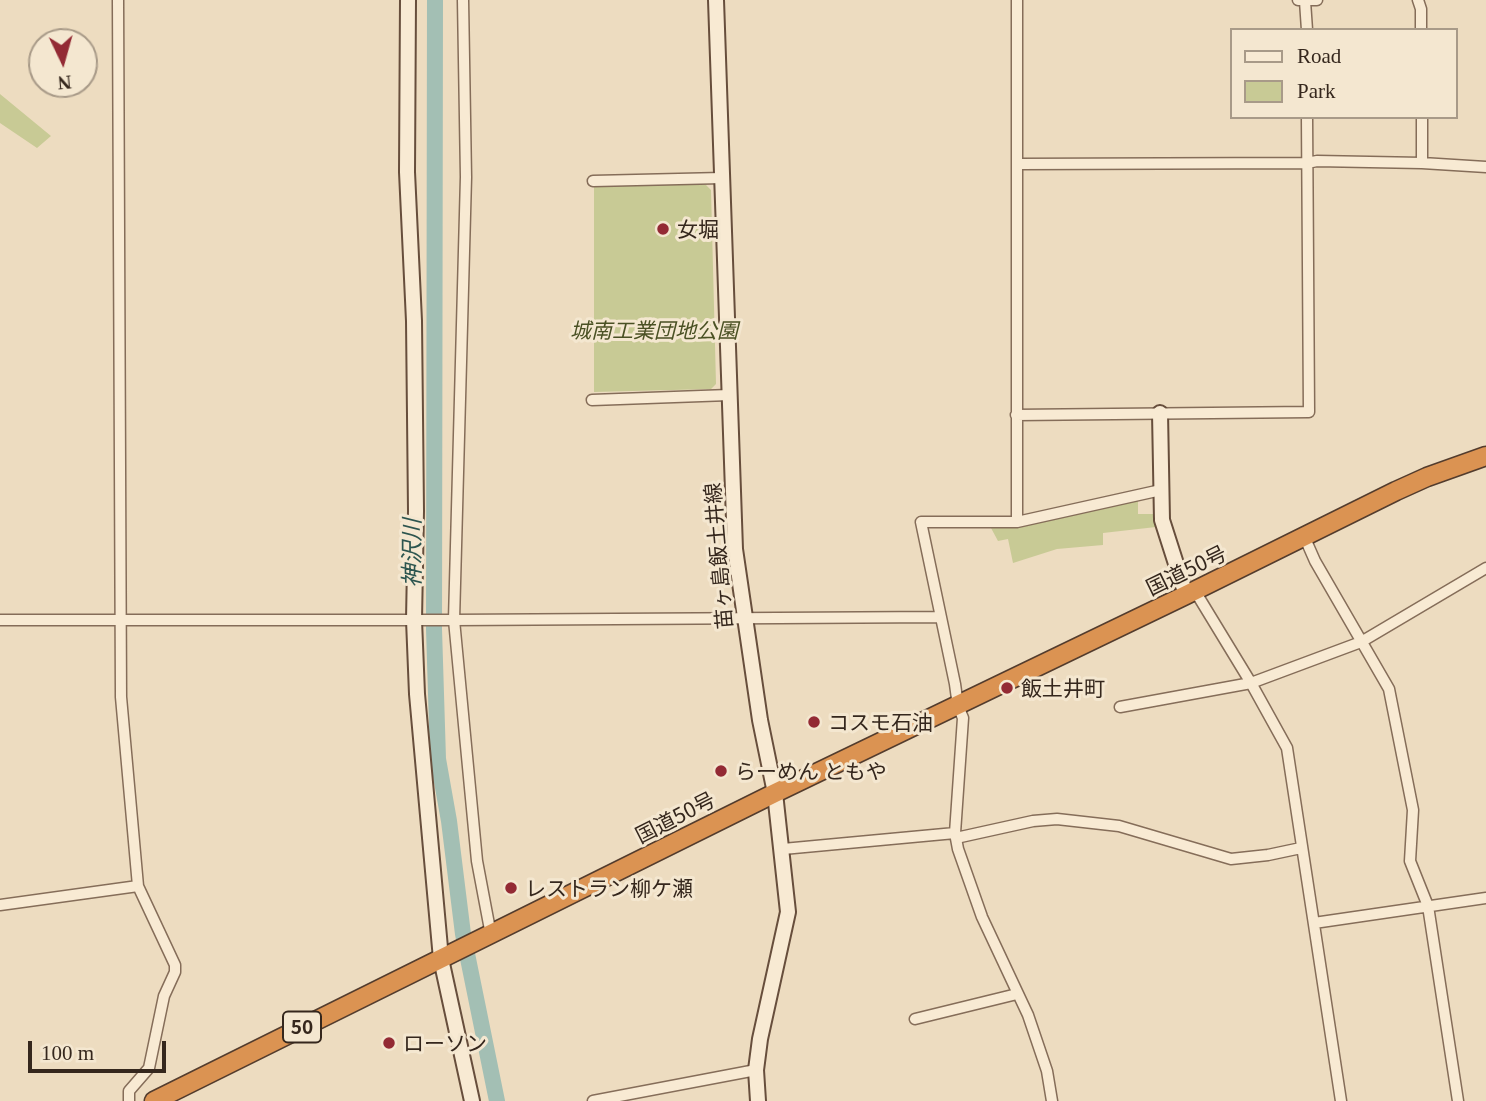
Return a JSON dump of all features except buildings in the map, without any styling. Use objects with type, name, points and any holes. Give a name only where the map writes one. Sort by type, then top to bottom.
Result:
[{"type":"highway","name":"国道50号","points":[[154,1101],[775,793],[1304,536],[1427,477],[1486,456]]},
{"type":"street","points":[[118,0],[121,697],[138,886],[175,965],[175,972],[164,996],[149,1068],[129,1091],[129,1101]]},
{"type":"street","points":[[408,0],[407,172],[415,376],[417,694],[446,956],[472,1101]]},
{"type":"street","points":[[463,0],[466,177],[452,620],[477,861],[488,936]]},
{"type":"street","name":"苗ヶ島飯土井線","points":[[716,0],[735,549],[760,720],[775,793],[788,912],[760,1039],[756,1070],[758,1101]]},
{"type":"street","points":[[1017,0],[1017,522]]},
{"type":"street","points":[[1307,28],[1301,1],[1317,0]]},
{"type":"street","points":[[1418,0],[1421,28]]},
{"type":"street","points":[[1016,415],[1308,412],[1307,119]]},
{"type":"street","points":[[1422,119],[1422,163]]},
{"type":"street","points":[[1019,164],[1317,161],[1486,167]]},
{"type":"street","points":[[593,181],[722,178]]},
{"type":"street","points":[[592,400],[729,395]]},
{"type":"street","points":[[1160,413],[1162,520],[1191,593],[1251,683],[1287,747],[1341,1101]]},
{"type":"street","points":[[1052,1101],[1047,1071],[1028,1015],[982,917],[962,865],[955,835],[963,718],[958,706],[921,522],[1017,522],[1161,490]]},
{"type":"street","points":[[1304,536],[1315,561],[1389,689],[1413,810],[1410,861],[1428,906],[1458,1101]]},
{"type":"street","points":[[1121,707],[1251,683],[1361,642],[1486,568]]},
{"type":"street","points":[[0,620],[940,617]]},
{"type":"street","points":[[783,849],[955,835],[1057,819],[1119,826],[1231,859],[1301,848]]},
{"type":"street","points":[[0,905],[138,886]]},
{"type":"street","points":[[1314,923],[1486,898]]},
{"type":"street","points":[[915,1019],[1017,994]]},
{"type":"street","points":[[593,1101],[756,1070]]},
{"type":"green space","points":[[0,94],[51,136],[37,148],[0,123]]},
{"type":"green space","name":"城南工業団地公園","points":[[594,184],[706,185],[711,190],[716,384],[711,389],[594,392]]},
{"type":"green space","points":[[1138,498],[1138,514],[1155,514],[1156,527],[1103,533],[1103,545],[1057,549],[1013,563],[1008,539],[998,541],[991,528],[1021,526]]},
{"type":"waterway","name":"神沢川","points":[[435,0],[434,629],[438,759],[449,821],[463,934],[497,1101]]},
{"type":"place","name":"女堀","points":[[663,229]]},
{"type":"place","name":"飯土井町","points":[[1007,688]]},
{"type":"place","name":"コスモ石油","points":[[814,722]]},
{"type":"place","name":"らーめん ともや","points":[[721,771]]},
{"type":"place","name":"レストラン柳ケ瀬","points":[[511,888]]},
{"type":"place","name":"ローソン","points":[[389,1043]]}]
